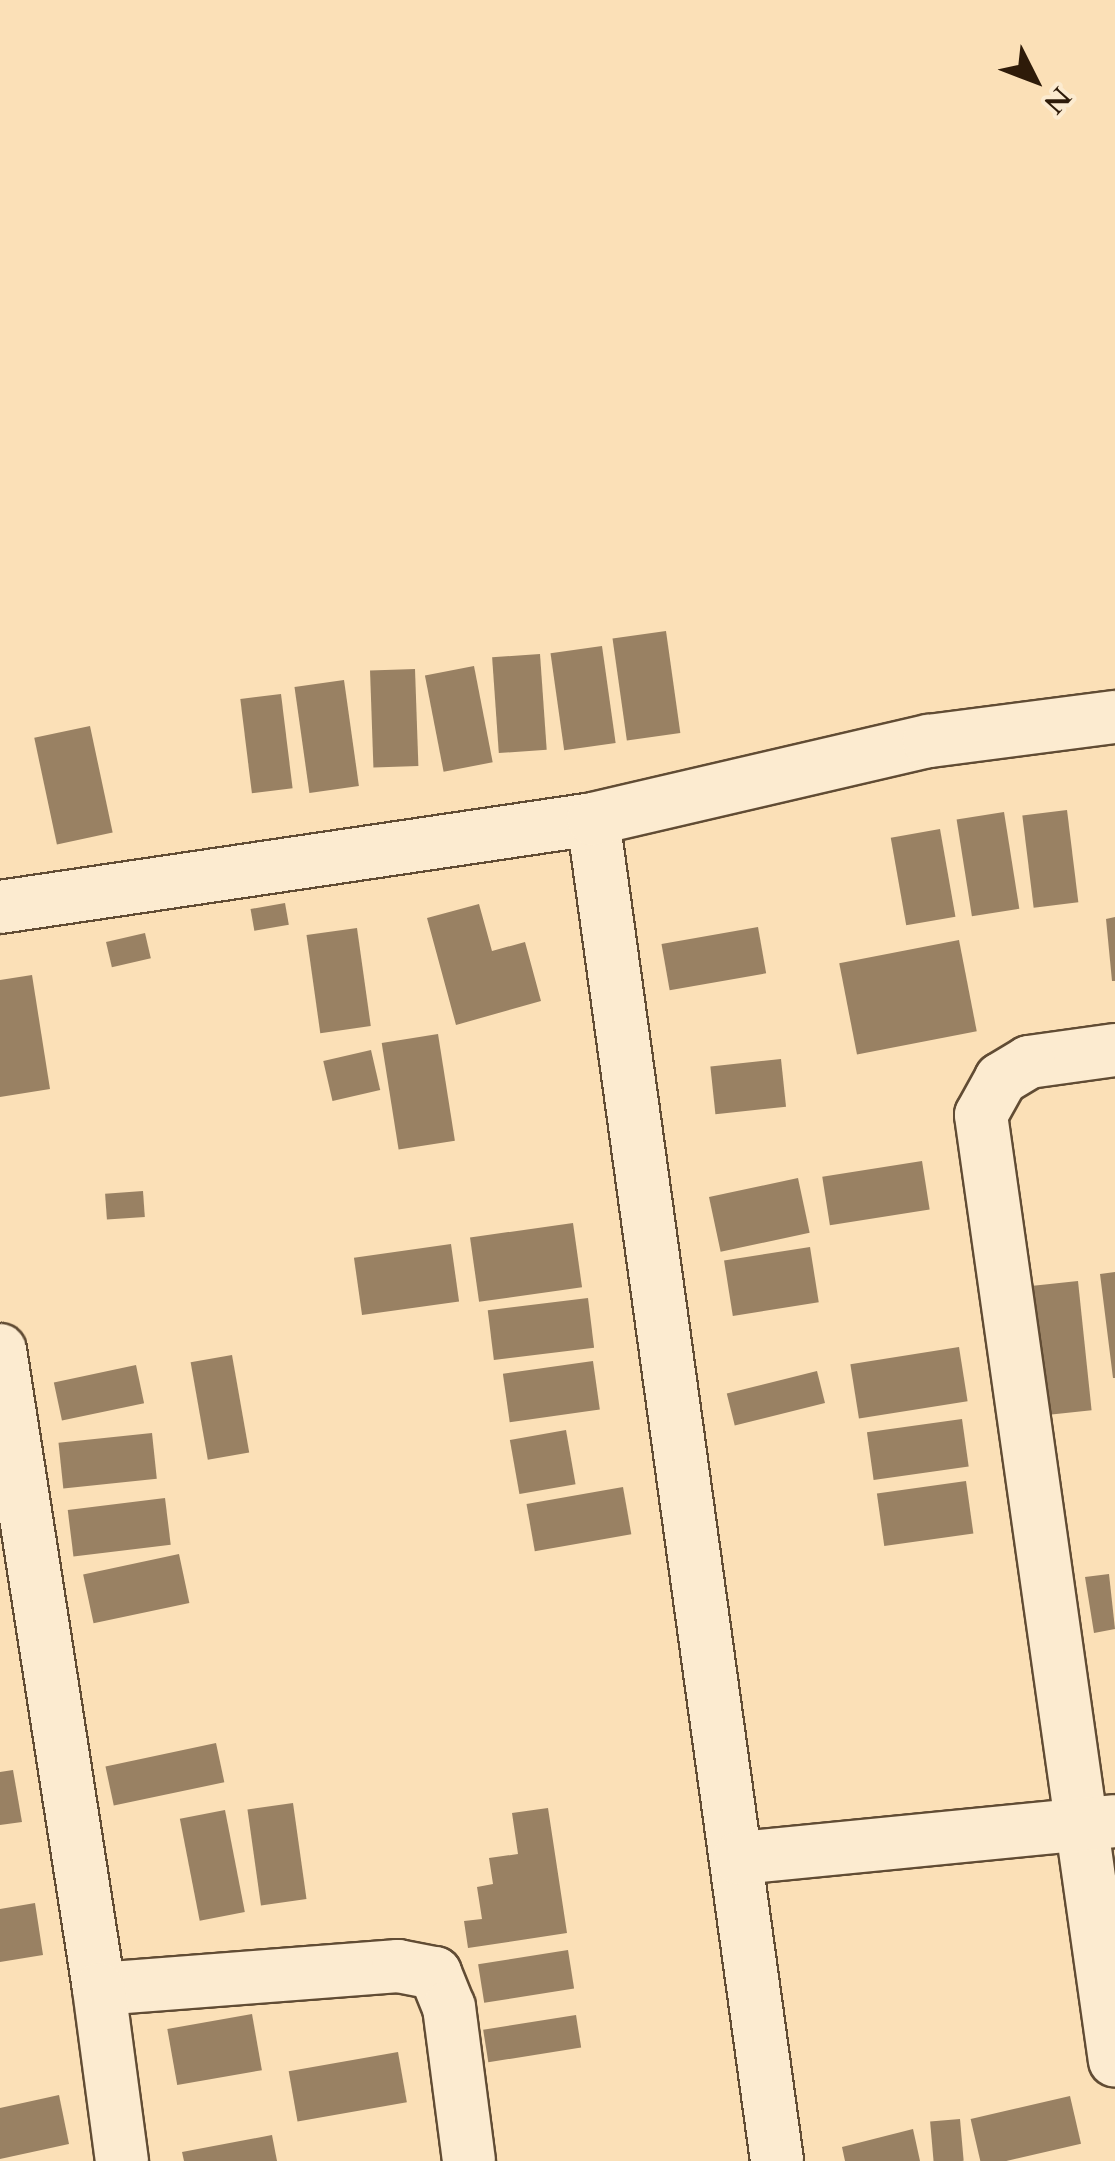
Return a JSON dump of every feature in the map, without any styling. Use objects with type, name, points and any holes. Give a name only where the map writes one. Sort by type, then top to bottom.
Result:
[{"type":"street","points":[[0,907],[593,819],[929,740],[1115,717]]},
{"type":"street","points":[[593,819],[739,1858],[777,2161]]},
{"type":"street","points":[[1115,1050],[1029,1062],[1000,1079],[981,1115],[1098,1823],[1115,2062]]},
{"type":"street","points":[[0,1350],[122,2161]]},
{"type":"street","points":[[739,1858],[1098,1823]]},
{"type":"street","points":[[99,1989],[398,1966],[434,1973],[449,2007],[469,2161]]},
{"type":"building","points":[[666,631],[680,733],[627,741],[613,639]]},
{"type":"building","points":[[602,646],[616,743],[564,750],[551,653]]},
{"type":"building","points":[[540,654],[547,750],[499,753],[492,657]]},
{"type":"building","points":[[474,666],[493,762],[444,772],[425,676]]},
{"type":"building","points":[[415,669],[418,766],[373,768],[370,671]]},
{"type":"building","points":[[344,680],[359,786],[309,793],[294,687]]},
{"type":"building","points":[[281,694],[293,788],[252,793],[240,699]]},
{"type":"building","points":[[90,726],[113,833],[57,844],[34,738]]},
{"type":"building","points":[[1067,810],[1078,902],[1034,908],[1022,815]]},
{"type":"building","points":[[1004,812],[1019,909],[972,916],[957,820]]},
{"type":"building","points":[[940,829],[955,917],[906,925],[891,838]]},
{"type":"building","points":[[285,903],[289,925],[254,931],[251,909]]},
{"type":"building","points":[[479,904],[492,951],[525,942],[541,1001],[456,1025],[427,918]]},
{"type":"building","points":[[1115,917],[1115,981],[1112,981],[1106,919]]},
{"type":"building","points":[[758,927],[766,973],[670,990],[661,944]]},
{"type":"building","points":[[357,928],[371,1026],[320,1033],[306,935]]},
{"type":"building","points":[[145,933],[151,958],[112,967],[106,942]]},
{"type":"building","points":[[959,940],[977,1031],[857,1055],[839,963]]},
{"type":"building","points":[[32,975],[50,1089],[0,1097],[0,980]]},
{"type":"building","points":[[438,1034],[455,1141],[399,1150],[382,1043]]},
{"type":"building","points":[[371,1050],[380,1090],[332,1101],[323,1061]]},
{"type":"building","points":[[781,1059],[786,1107],[715,1114],[710,1066]]},
{"type":"building","points":[[922,1161],[930,1209],[830,1225],[822,1177]]},
{"type":"building","points":[[798,1178],[810,1233],[721,1252],[709,1197]]},
{"type":"building","points":[[143,1191],[145,1217],[107,1220],[105,1194]]},
{"type":"building","points":[[573,1223],[582,1287],[479,1302],[470,1237]]},
{"type":"building","points":[[451,1244],[459,1301],[362,1315],[354,1258]]},
{"type":"building","points":[[810,1247],[819,1302],[733,1316],[724,1261]]},
{"type":"building","points":[[1115,1272],[1115,1378],[1113,1378],[1100,1274]]},
{"type":"building","points":[[1078,1281],[1092,1410],[1047,1415],[1033,1286]]},
{"type":"building","points":[[588,1298],[594,1348],[494,1360],[488,1310]]},
{"type":"building","points":[[959,1347],[968,1401],[859,1419],[850,1364]]},
{"type":"building","points":[[232,1355],[249,1452],[208,1460],[191,1362]]},
{"type":"building","points":[[593,1361],[600,1410],[510,1422],[503,1374]]},
{"type":"building","points":[[136,1365],[144,1403],[62,1421],[54,1382]]},
{"type":"building","points":[[817,1371],[825,1403],[735,1426],[727,1393]]},
{"type":"building","points":[[962,1419],[969,1467],[874,1480],[867,1432]]},
{"type":"building","points":[[566,1430],[576,1484],[519,1494],[510,1440]]},
{"type":"building","points":[[152,1433],[157,1479],[63,1489],[59,1443]]},
{"type":"building","points":[[966,1481],[973,1533],[884,1546],[877,1494]]},
{"type":"building","points":[[623,1487],[631,1534],[535,1551],[526,1504]]},
{"type":"building","points":[[165,1498],[171,1545],[73,1557],[68,1510]]},
{"type":"building","points":[[179,1554],[189,1603],[94,1623],[83,1574]]},
{"type":"building","points":[[1109,1574],[1115,1629],[1094,1633],[1085,1577]]},
{"type":"building","points":[[216,1743],[224,1782],[114,1806],[105,1766]]},
{"type":"building","points":[[13,1770],[22,1822],[0,1825],[0,1772]]},
{"type":"building","points":[[293,1803],[306,1899],[261,1905],[247,1809]]},
{"type":"building","points":[[548,1808],[567,1933],[468,1948],[464,1921],[482,1919],[477,1887],[493,1884],[489,1858],[518,1854],[512,1813]]},
{"type":"building","points":[[225,1810],[245,1912],[200,1921],[180,1819]]},
{"type":"building","points":[[35,1903],[43,1955],[0,1962],[0,1909]]},
{"type":"building","points":[[568,1950],[574,1989],[484,2003],[478,1964]]},
{"type":"building","points":[[252,2014],[262,2070],[177,2085],[167,2029]]},
{"type":"building","points":[[576,2015],[581,2048],[488,2062],[483,2030]]},
{"type":"building","points":[[398,2052],[407,2102],[298,2122],[289,2071]]},
{"type":"building","points":[[59,2095],[69,2144],[0,2159],[0,2108]]},
{"type":"building","points":[[1070,2096],[1081,2144],[1006,2161],[980,2161],[971,2119]]},
{"type":"building","points":[[960,2119],[964,2161],[934,2161],[930,2122]]},
{"type":"building","points":[[913,2129],[920,2161],[845,2161],[842,2147]]},
{"type":"building","points":[[272,2135],[277,2161],[184,2161],[182,2152]]}]
